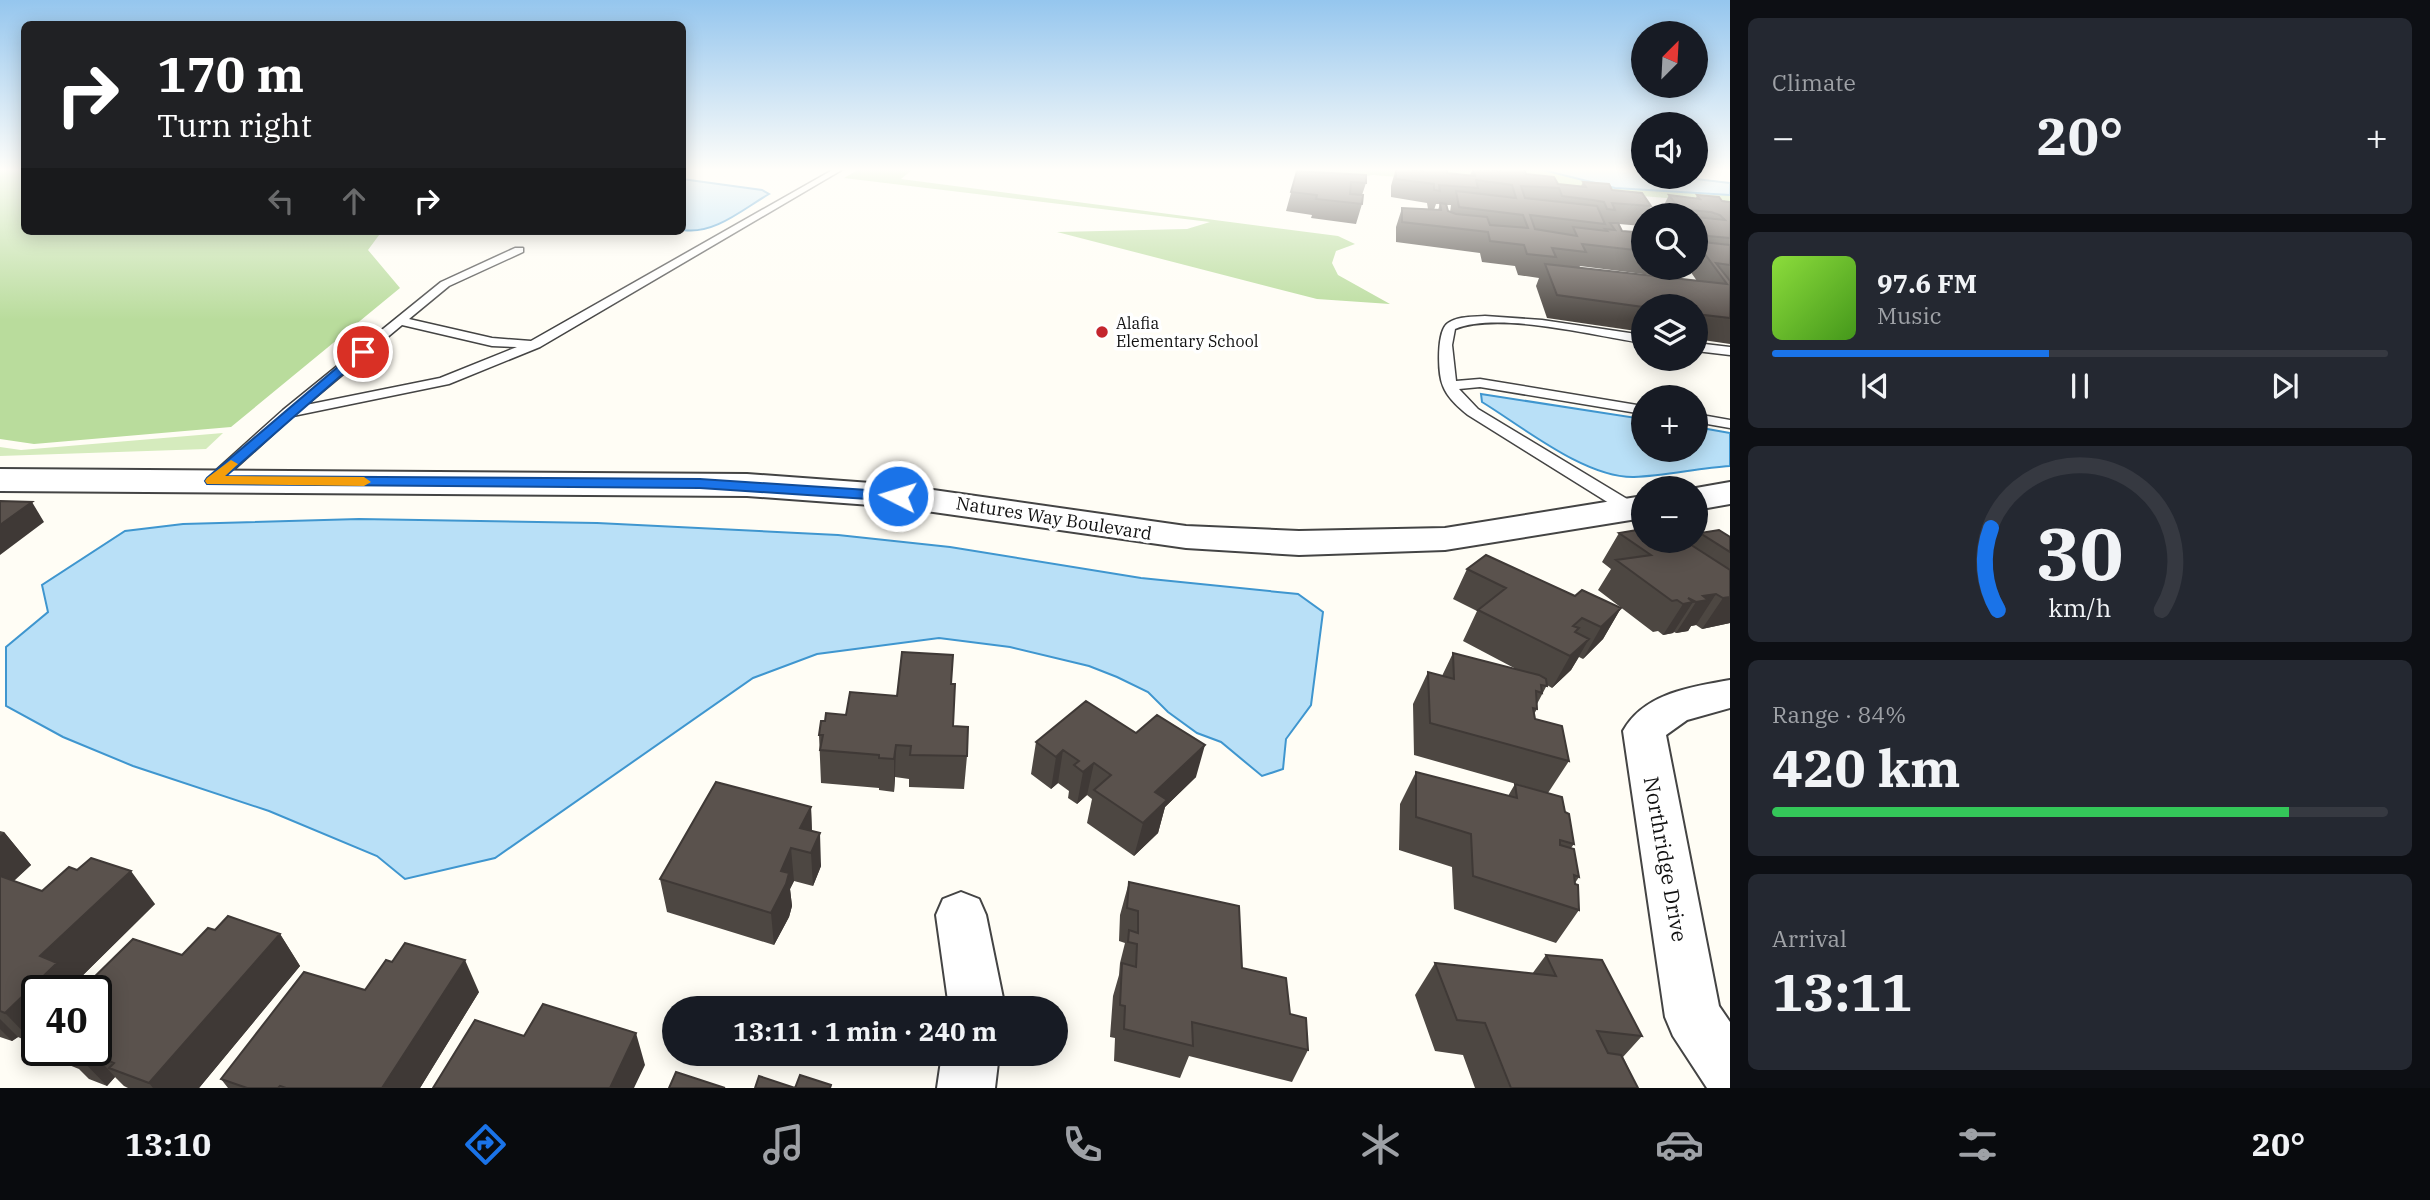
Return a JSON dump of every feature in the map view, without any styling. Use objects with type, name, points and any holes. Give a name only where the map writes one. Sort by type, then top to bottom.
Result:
[{"type":"street","name":"Natures Way Boulevard","points":[[0,480],[700,484],[796,488],[951,503],[1126,531],[1299,544],[1445,539],[1631,509]]},
{"type":"street","points":[[1708,497],[1730,493]]},
{"type":"street","name":"Northridge Drive","points":[[1730,694],[1668,709],[1644,730],[1693,1017],[1730,1072]]},
{"type":"street","points":[[961,915],[975,996]]},
{"type":"street","points":[[966,1088],[969,1066]]},
{"type":"lane","points":[[288,413],[444,381],[536,344],[752,219]]},
{"type":"lane","points":[[212,481],[288,413],[445,284],[519,250]]},
{"type":"lane","points":[[1631,337],[1509,320],[1461,321],[1454,324],[1447,333],[1449,386],[1455,397],[1473,412],[1631,504]]},
{"type":"lane","points":[[400,321],[492,342],[536,344]]},
{"type":"lane","points":[[1708,348],[1730,351]]},
{"type":"lane","points":[[1449,386],[1480,383],[1631,408]]},
{"type":"lane","points":[[1708,420],[1730,424]]},
{"type":"green space","points":[[0,219],[21,219],[21,235],[379,235],[368,250],[400,288],[231,427],[34,444],[0,439]]},
{"type":"green space","points":[[1183,219],[1206,219],[1338,236],[1355,244],[1336,251],[1332,263],[1338,275],[1390,304],[1317,299],[1057,232],[1187,229],[1210,222]]},
{"type":"green space","points":[[223,433],[206,449],[0,456],[0,447],[21,450]]},
{"type":"water","points":[[686,219],[728,219],[717,225],[695,231],[686,230]]},
{"type":"water","points":[[1481,394],[1631,417],[1631,462],[1708,462],[1708,429],[1730,433],[1730,466],[1646,476],[1615,475],[1575,460],[1482,402]]},
{"type":"water","points":[[359,519],[597,523],[838,535],[950,547],[1141,578],[1298,594],[1323,612],[1311,705],[1286,739],[1283,769],[1262,776],[1221,742],[1197,733],[1168,712],[1148,692],[1089,666],[1010,647],[939,638],[817,654],[753,678],[495,858],[405,879],[377,856],[269,811],[133,766],[63,737],[6,706],[6,647],[48,612],[42,585],[125,531],[183,524]]},
{"type":"building","points":[[1402,219],[1488,219],[1490,225],[1528,228],[1524,219],[1531,219],[1535,229],[1577,236],[1573,227],[1607,231],[1605,229],[1615,230],[1610,223],[1618,223],[1622,231],[1631,232],[1631,250],[1582,244],[1586,252],[1552,248],[1556,257],[1527,254],[1524,245],[1490,241],[1488,232],[1402,222]]},
{"type":"building","points":[[1561,219],[1603,219],[1605,224]]},
{"type":"building","points":[[1708,219],[1730,219],[1730,238],[1708,236]]},
{"type":"building","points":[[1708,243],[1730,245],[1730,265],[1716,263],[1730,281],[1730,318],[1708,315],[1708,294],[1631,294],[1631,305],[1557,295],[1545,264],[1631,273],[1631,280],[1691,280],[1727,284],[1708,258]]},
{"type":"building","points":[[0,501],[32,502],[0,525]]},
{"type":"building","points":[[1719,530],[1730,537],[1730,552],[1708,538],[1708,532]]},
{"type":"building","points":[[1631,531],[1631,541],[1619,533]]},
{"type":"building","points":[[1648,553],[1704,553],[1730,570],[1730,597],[1723,598],[1716,594],[1703,596],[1708,600],[1696,602],[1688,598],[1693,602],[1683,604],[1677,600],[1672,601],[1616,560],[1651,555]]},
{"type":"building","points":[[1486,555],[1575,596],[1582,590],[1621,608],[1601,627],[1582,618],[1573,626],[1579,628],[1575,632],[1589,639],[1570,656],[1478,610],[1506,588],[1467,569]]},
{"type":"building","points":[[902,652],[953,655],[953,726],[968,727],[967,756],[910,755],[911,746],[896,745],[894,759],[879,758],[879,755],[820,750],[823,735],[819,735],[821,721],[825,721],[826,713],[846,715],[850,692],[897,696]]},
{"type":"building","points":[[1453,653],[1546,679],[1547,686],[1541,685],[1542,693],[1536,691],[1537,709],[1533,708],[1535,719],[1562,726],[1569,761],[1430,723],[1428,672],[1454,679]]},
{"type":"building","points":[[1086,701],[1136,733],[1157,715],[1205,745],[1155,792],[1167,800],[1143,823],[1094,790],[1111,775],[1094,763],[1083,772],[1074,765],[1079,761],[1063,750],[1056,757],[1036,742]]},
{"type":"building","points":[[1416,772],[1517,798],[1515,784],[1562,797],[1565,812],[1569,814],[1574,844],[1560,840],[1560,845],[1574,849],[1579,877],[1574,875],[1575,884],[1578,885],[1579,910],[1473,876],[1471,834],[1416,817]]},
{"type":"building","points":[[716,782],[811,807],[800,828],[820,833],[811,853],[791,848],[781,871],[789,873],[786,884],[771,913],[660,879]]},
{"type":"building","points":[[91,858],[131,871],[40,956],[57,963],[45,975],[21,975],[21,998],[5,1013],[0,1011],[0,876],[42,891],[69,867],[77,870]]},
{"type":"building","points":[[1129,882],[1239,906],[1242,968],[1286,978],[1290,1014],[1306,1018],[1308,1050],[1192,1022],[1193,1046],[1124,1029],[1125,1006],[1120,1005],[1122,963],[1136,967],[1137,944],[1128,942],[1129,930],[1138,933],[1138,911],[1127,908]]},
{"type":"building","points":[[228,916],[280,934],[149,1083],[109,1068],[114,1063],[112,975],[96,975],[133,939],[182,955],[208,928],[215,930]]},
{"type":"building","points":[[405,943],[465,960],[382,1088],[247,1088],[221,1079],[304,972],[365,990],[386,960],[392,962]]},
{"type":"building","points":[[1546,955],[1602,960],[1642,1036],[1597,1031],[1608,1053],[1621,1055],[1638,1088],[1511,1088],[1485,1023],[1457,1020],[1435,963],[1556,976]]},
{"type":"building","points":[[543,1004],[636,1033],[610,1088],[433,1088],[475,1020],[524,1036]]},
{"type":"building","points":[[676,1072],[725,1088],[669,1088]]},
{"type":"building","points":[[800,1075],[831,1085],[830,1088],[795,1088]]},
{"type":"building","points":[[759,1076],[795,1088],[755,1088]]},
{"type":"slow traffic","points":[[231,464],[212,481],[364,482]]},
{"type":"place","name":"Alafia Elementary School","points":[[1102,332]]},
{"type":"route","points":[[363,352],[288,413],[212,481],[747,485],[898,496]]}]
